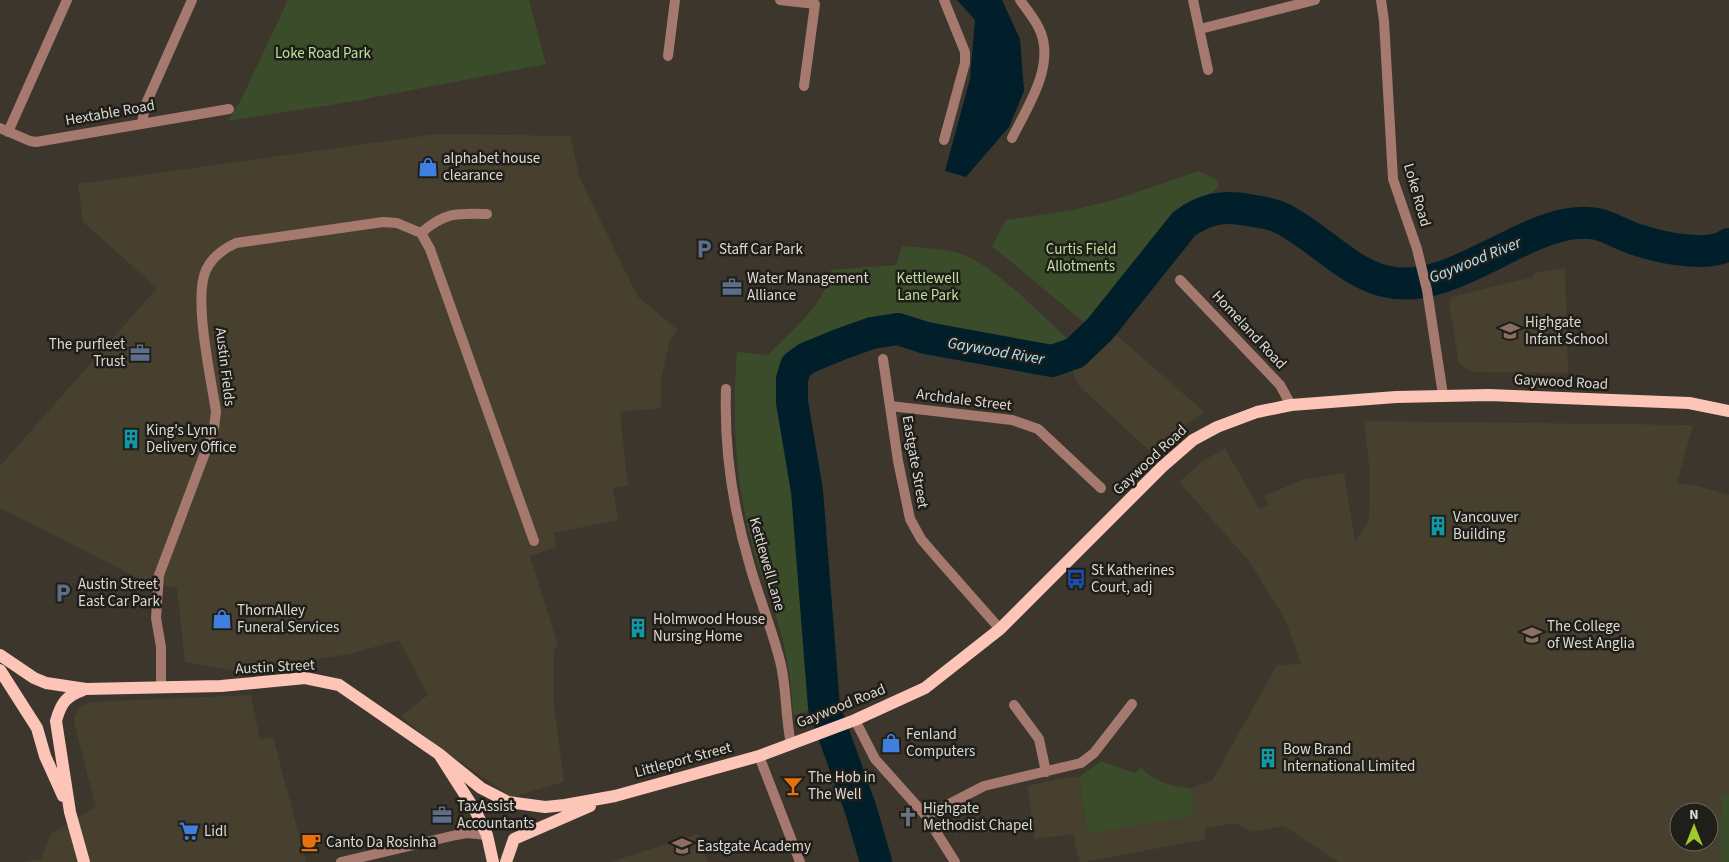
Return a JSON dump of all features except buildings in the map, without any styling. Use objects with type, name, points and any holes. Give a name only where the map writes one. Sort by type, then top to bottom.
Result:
[{"type":"main road","name":"Gaywood Road","points":[[760,756],[855,720],[925,688],[1000,629],[1162,467],[1193,440],[1216,427],[1257,412],[1291,405],[1489,394],[1689,403],[1729,411]]},
{"type":"main road","name":"Austin Street","points":[[0,655],[46,683],[86,689],[221,686],[305,678],[339,685],[439,754],[460,784],[487,835],[493,862]]},
{"type":"main road","points":[[0,670],[37,728],[45,756],[70,812]]},
{"type":"main road","points":[[84,862],[70,812],[56,721],[59,710],[69,695],[86,689]]},
{"type":"main road","name":"Littleport Street","points":[[439,754],[481,788],[508,802],[523,805],[565,805],[615,796],[760,756]]},
{"type":"main road","name":"Littleport Street","points":[[506,862],[514,839],[615,796]]},
{"type":"street","points":[[4,130],[67,0]]},
{"type":"street","points":[[142,123],[145,106],[192,0]]},
{"type":"street","points":[[668,56],[676,0]]},
{"type":"street","points":[[780,0],[815,4],[804,86]]},
{"type":"street","points":[[944,0],[965,52],[965,63],[944,140]]},
{"type":"street","points":[[1012,138],[1035,92],[1043,63],[1041,32],[1020,0]]},
{"type":"street","points":[[1193,0],[1208,70]]},
{"type":"street","points":[[1200,29],[1315,0]]},
{"type":"street","name":"Loke Road","points":[[1381,0],[1386,38],[1393,179],[1420,258],[1427,290],[1443,396]]},
{"type":"street","name":"Hextable Road","points":[[4,130],[36,142],[228,109]]},
{"type":"street","points":[[487,214],[454,213],[430,225],[421,233],[430,250],[458,326],[534,541]]},
{"type":"street","name":"Austin Fields","points":[[161,688],[161,647],[156,618],[159,575],[214,429],[216,411],[200,291],[206,270],[221,250],[236,242],[252,239],[383,222],[398,223],[421,233]]},
{"type":"street","name":"Homeland Road","points":[[1180,280],[1274,378],[1291,405]]},
{"type":"street","name":"Eastgate Street","points":[[883,359],[898,461],[910,519],[921,539],[1000,629]]},
{"type":"street","name":"Kettlewell Lane","points":[[726,390],[725,423],[739,526],[780,662],[785,686],[786,722],[791,744]]},
{"type":"street","name":"Archdale Street","points":[[890,406],[1012,420],[1038,429],[1101,488]]},
{"type":"street","points":[[926,816],[984,786],[1071,766],[1089,758],[1132,704]]},
{"type":"street","points":[[1014,705],[1039,739],[1046,772]]},
{"type":"street","points":[[855,720],[875,759],[926,816],[955,862]]},
{"type":"street","points":[[760,756],[800,862]]},
{"type":"street","points":[[342,862],[461,834],[487,835]]},
{"type":"shaded area","points":[[437,134],[570,136],[580,179],[638,297],[678,330],[670,340],[661,379],[661,408],[620,412],[628,486],[613,488],[618,520],[554,533],[556,547],[530,556],[558,646],[554,649],[554,705],[564,782],[512,797],[436,745],[401,716],[428,695],[399,640],[350,654],[235,671],[185,662],[177,588],[146,582],[0,508],[0,466],[157,288],[83,222],[78,184]]},
{"type":"shaded area","name":"Highgate Infant School","points":[[1565,268],[1568,373],[1472,372],[1459,364],[1449,302],[1452,297],[1533,277],[1534,273]]},
{"type":"shaded area","points":[[1113,332],[1204,412],[1182,428],[1153,454],[1079,386],[1071,368],[1095,355]]},
{"type":"shaded area","name":"The College of West Anglia","points":[[1364,421],[1693,425],[1677,483],[1698,486],[1729,495],[1729,862],[1338,862],[1284,826],[1251,832],[1235,823],[1205,828],[1206,839],[1085,862],[1080,862],[1073,834],[1035,839],[1027,786],[1065,778],[1079,777],[1088,834],[1194,816],[1191,788],[1212,781],[1277,665],[1301,664],[1286,621],[1249,561],[1179,482],[1203,461],[1225,448],[1259,509],[1269,505],[1264,496],[1302,480],[1344,473],[1355,542],[1369,522],[1370,473]]},
{"type":"shaded area","points":[[251,695],[260,740],[273,737],[306,862],[20,862],[41,859],[51,834],[96,807],[74,723],[75,715],[81,706],[91,702]]},
{"type":"shaded area","name":"Eastgate Academy","points":[[698,834],[708,862],[611,862],[626,857]]},
{"type":"green space","name":"Loke Road Park","points":[[288,0],[529,0],[546,64],[361,100],[228,121],[241,100]]},
{"type":"green space","name":"Curtis Field Allotments","points":[[1199,171],[1218,181],[1219,186],[1172,229],[1086,324],[992,246],[1006,220],[1073,210],[1117,199]]},
{"type":"green space","name":"Kettlewell Lane Park","points":[[902,246],[949,251],[976,261],[1005,281],[1070,341],[1053,358],[990,337],[944,325],[900,321],[881,323],[860,329],[827,342],[798,357],[790,367],[784,386],[785,418],[803,526],[817,707],[793,716],[790,678],[783,641],[754,553],[741,493],[735,423],[737,352],[768,355],[815,306],[828,283],[831,270],[896,265]]},
{"type":"green space","points":[[1101,761],[1135,773],[1141,768],[1164,783],[1191,788],[1194,816],[1088,834],[1079,777]]},
{"type":"green space","points":[[1722,795],[1729,796],[1729,862],[1719,862]]},
{"type":"water","points":[[957,0],[1002,0],[1020,39],[1024,91],[1009,127],[966,177],[945,171],[970,79],[975,20]]},
{"type":"waterway","name":"Gaywood River","points":[[876,862],[861,810],[824,707],[807,491],[792,402],[792,379],[796,366],[807,358],[872,333],[898,329],[926,338],[1052,361],[1075,353],[1100,329],[1184,224],[1206,212],[1222,208],[1277,216],[1306,233],[1357,270],[1384,281],[1407,284],[1454,273],[1524,239],[1569,224],[1591,223],[1607,227],[1641,241],[1686,250],[1711,250],[1729,244]]},
{"type":"place","name":"alphabet house clearance","points":[[428,167]]},
{"type":"place","name":"Staff Car Park","points":[[704,249]]},
{"type":"place","name":"Water Management Alliance","points":[[732,287]]},
{"type":"place","name":"Highgate Infant School","points":[[1510,331]]},
{"type":"place","name":"The purfleet Trust","points":[[140,353]]},
{"type":"place","name":"King's Lynn Delivery Office","points":[[131,439]]},
{"type":"place","name":"Vancouver Building","points":[[1438,526]]},
{"type":"place","name":"St Katherines Court, adj","points":[[1076,579]]},
{"type":"place","name":"Austin Street East Car Park","points":[[63,593]]},
{"type":"place","name":"ThornAlley Funeral Services","points":[[222,619]]},
{"type":"place","name":"Holmwood House Nursing Home","points":[[638,628]]},
{"type":"place","name":"The College of West Anglia","points":[[1532,635]]},
{"type":"place","name":"Fenland Computers","points":[[891,743]]},
{"type":"place","name":"Bow Brand International Limited","points":[[1268,758]]},
{"type":"place","name":"The Hob in The Well","points":[[793,786]]},
{"type":"place","name":"TaxAssist Accountants","points":[[442,815]]},
{"type":"place","name":"Highgate Methodist Chapel","points":[[908,817]]},
{"type":"place","name":"Lidl","points":[[189,831]]},
{"type":"place","name":"Canto Da Rosinha","points":[[311,842]]},
{"type":"place","name":"Eastgate Academy","points":[[682,846]]}]
